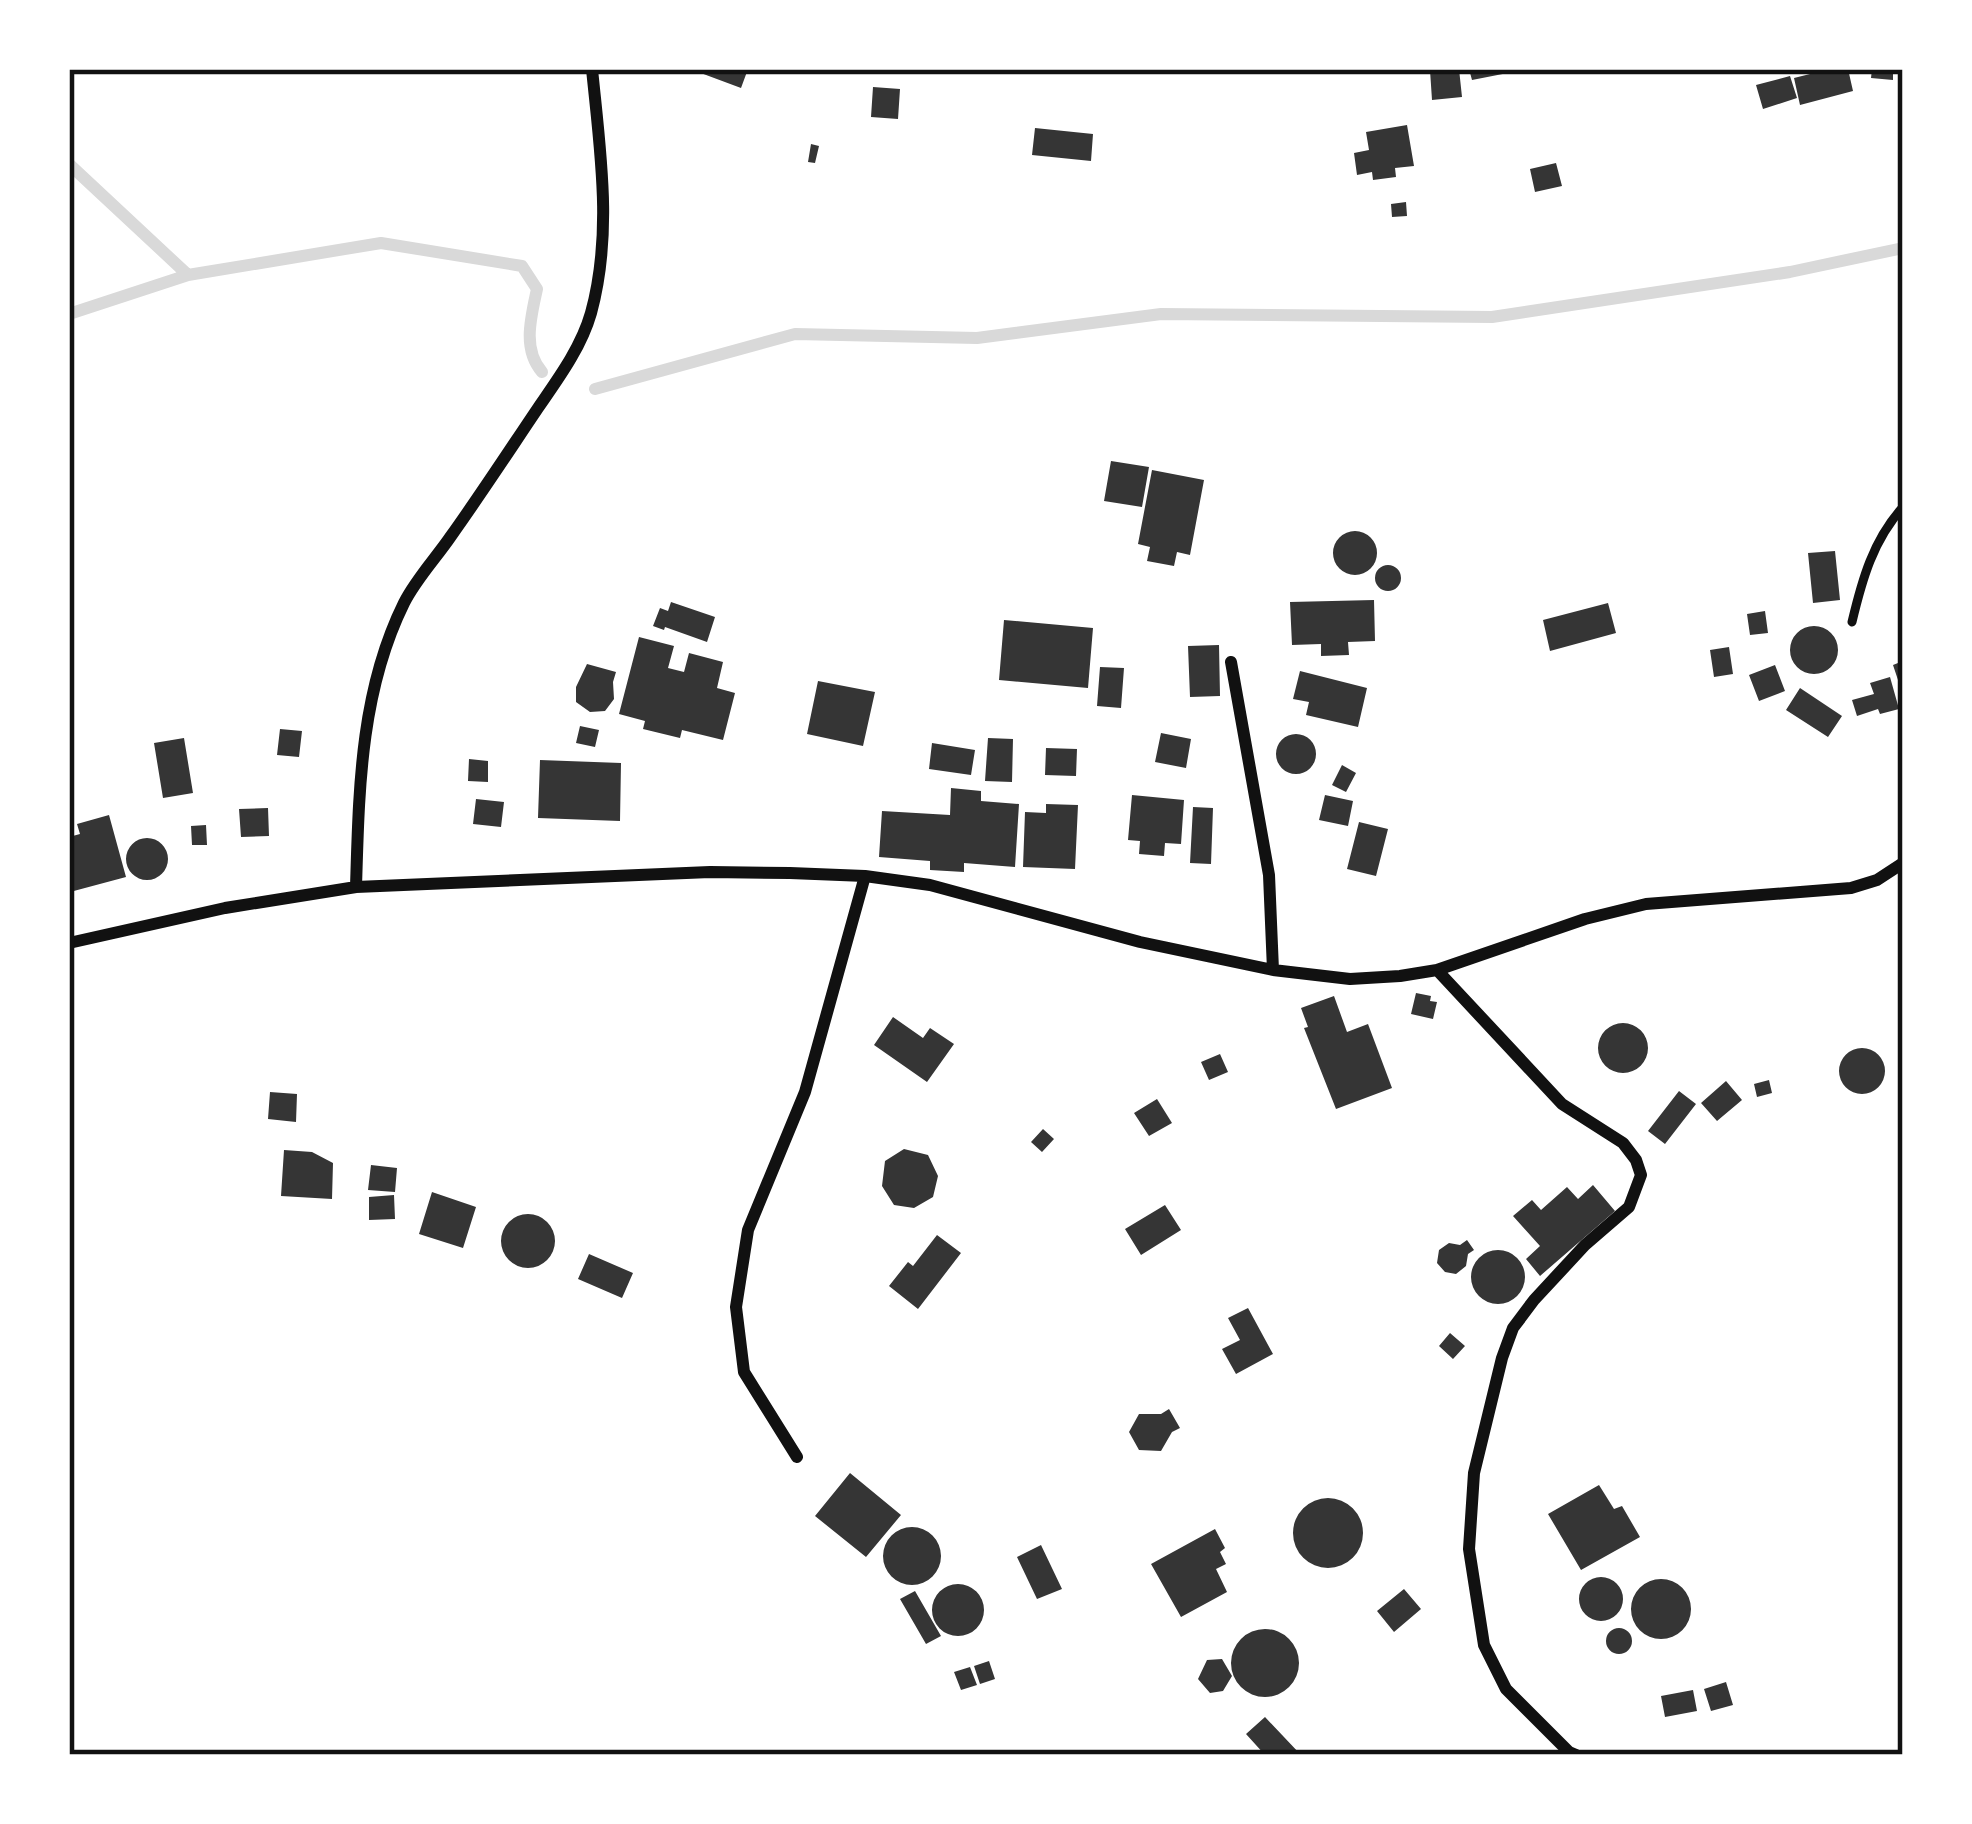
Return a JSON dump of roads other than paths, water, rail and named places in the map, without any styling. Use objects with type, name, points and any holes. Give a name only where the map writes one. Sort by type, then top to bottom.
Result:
[{"type":"street","points":[[356,887],[358,792],[369,703],[382,652],[406,598],[568,364],[590,317],[604,234],[592,69]]},
{"type":"street","points":[[1231,662],[1269,875],[1273,970]]},
{"type":"street","points":[[69,943],[225,908],[356,887],[710,872],[865,876],[930,885],[1140,942],[1273,970],[1350,979],[1437,970],[1585,919],[1646,904],[1851,888],[1877,880],[1903,863]]},
{"type":"street","points":[[797,1457],[744,1372],[736,1306],[748,1230],[805,1092],[865,876]]},
{"type":"street","points":[[1437,970],[1562,1104],[1623,1143],[1641,1175],[1629,1207],[1585,1245],[1513,1328],[1472,1488],[1469,1549],[1484,1645],[1506,1690],[1576,1755]]},
{"type":"lane","points":[[1852,622],[1865,568],[1887,525],[1903,507]]},
{"type":"waterway","points":[[69,164],[188,275]]},
{"type":"waterway","points":[[69,314],[188,275],[381,243],[522,266],[537,289],[530,343],[542,372]]},
{"type":"waterway","points":[[595,389],[795,334],[977,338],[1161,314],[1492,317],[1790,272],[1903,248]]}]
